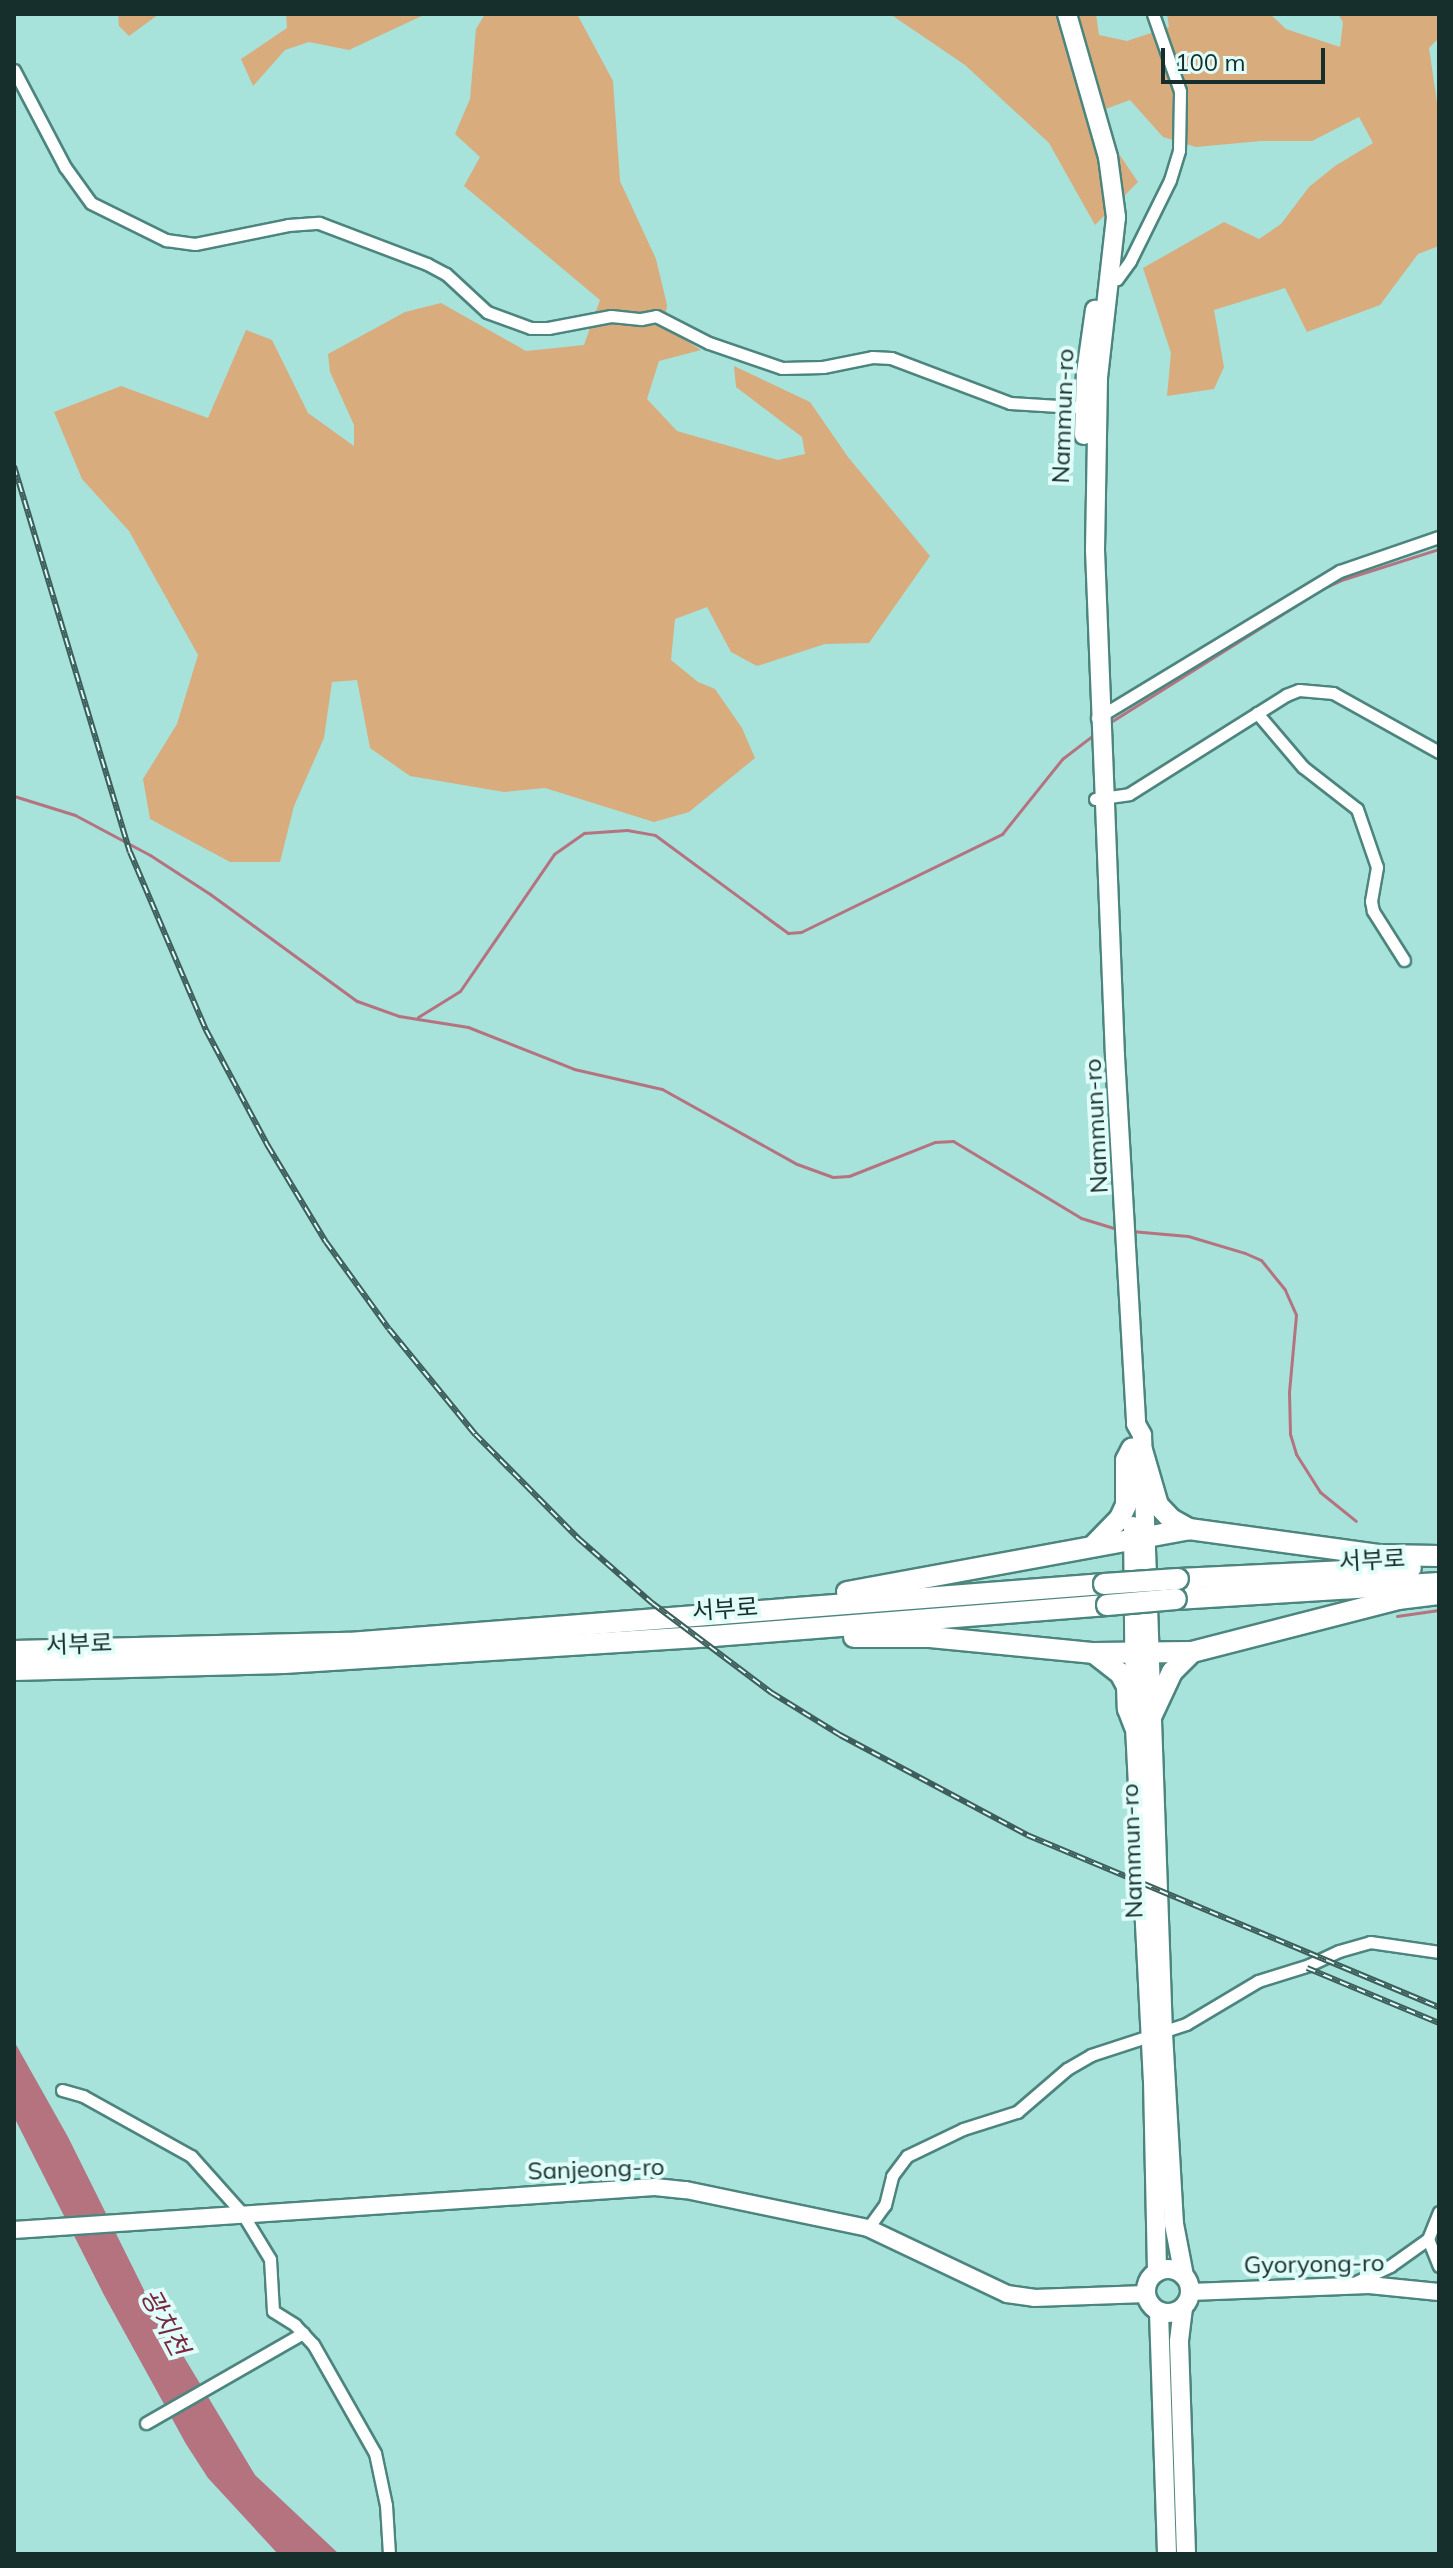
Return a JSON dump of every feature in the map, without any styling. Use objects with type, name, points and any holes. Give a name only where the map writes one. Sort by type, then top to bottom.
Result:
[{"type":"highway","points":[[1095,1544],[1120,1518],[1126,1505],[1126,1460],[1137,1449],[1158,1505],[1171,1519],[1189,1529]]},
{"type":"highway","points":[[711,1614],[873,1588],[1095,1544],[1189,1529],[1378,1555],[1439,1556]]},
{"type":"highway","name":"서부로","points":[[18,1651],[349,1643],[711,1614],[1177,1589],[1439,1566]]},
{"type":"highway","name":"서부로","points":[[1177,1589],[1439,1583]]},
{"type":"highway","name":"서부로","points":[[14,1672],[284,1663],[714,1636],[1106,1594]]},
{"type":"highway","points":[[714,1636],[930,1637],[1094,1653],[1192,1652],[1398,1599],[1439,1594]]},
{"type":"highway","points":[[1094,1653],[1120,1673],[1127,1686],[1128,1709],[1143,1722],[1172,1672],[1192,1652]]},
{"type":"main road","name":"Nammun-ro","points":[[1060,14],[1105,183],[1106,280]]},
{"type":"main road","name":"Nammun-ro","points":[[1067,14],[1111,172],[1116,217],[1106,280],[1090,338],[1085,502],[1101,726],[1101,799],[1106,826],[1136,1424],[1142,1435],[1137,1449],[1143,1722],[1156,2036],[1157,2272],[1147,2283],[1146,2294]]},
{"type":"main road","name":"Nammun-ro","points":[[1156,2036],[1174,2224],[1185,2292],[1179,2342],[1167,2554]]},
{"type":"main road","points":[[1146,2294],[1150,2305],[1159,2312],[1170,2314],[1185,2292],[1171,2269],[1157,2272]]},
{"type":"main road","name":"Nammun-ro","points":[[1159,2312],[1186,2554]]},
{"type":"street","points":[[1106,280],[1123,274],[1170,180],[1179,150],[1180,91],[1153,14]]},
{"type":"street","points":[[14,70],[65,167],[91,203],[166,240],[195,244],[288,225],[319,223],[427,264],[446,274],[487,312],[531,328],[548,328],[611,316],[641,319],[656,316],[709,343],[782,368],[823,367],[862,358],[891,358],[1010,403],[1090,408]]},
{"type":"street","points":[[1101,726],[1340,571],[1439,537]]},
{"type":"street","points":[[1101,799],[1129,794],[1299,690],[1333,693],[1439,752]]},
{"type":"street","points":[[1257,713],[1303,767],[1357,809],[1377,867],[1371,901],[1373,911],[1404,960]]},
{"type":"street","points":[[868,2228],[885,2205],[892,2176],[907,2156],[963,2129],[1017,2112],[1067,2069],[1091,2055],[1186,2024],[1258,1981],[1309,1965],[1339,1951],[1370,1942],[1439,1952]]},
{"type":"street","points":[[62,2090],[83,2096],[191,2156],[242,2213],[270,2259],[273,2311],[303,2333],[355,2413],[375,2453],[386,2505],[389,2554]]},
{"type":"street","name":"Sanjeong-ro","points":[[14,2230],[655,2187],[686,2190],[868,2228],[1007,2294],[1034,2298],[1146,2294]]},
{"type":"street","points":[[1349,2286],[1390,2266],[1428,2239],[1439,2212]]},
{"type":"street","points":[[1428,2239],[1439,2266]]},
{"type":"street","name":"Gyoryong-ro","points":[[1185,2292],[1349,2286],[1404,2286],[1439,2292]]},
{"type":"street","points":[[150,2421],[303,2333]]},
{"type":"shaded area","points":[[118,14],[159,14],[129,36],[119,26]]},
{"type":"shaded area","points":[[286,14],[426,14],[349,50],[309,42],[285,50],[253,86],[241,59],[287,28]]},
{"type":"shaded area","points":[[485,14],[577,14],[613,81],[620,181],[656,259],[667,305],[664,327],[701,350],[659,361],[647,399],[677,431],[778,460],[805,454],[802,437],[736,387],[734,366],[810,402],[848,457],[930,556],[869,643],[825,644],[757,666],[731,652],[707,607],[675,619],[671,660],[698,682],[715,689],[742,728],[755,758],[689,812],[654,822],[545,788],[504,792],[410,776],[370,748],[357,680],[332,682],[324,738],[294,806],[280,862],[230,862],[150,819],[143,779],[177,724],[198,655],[129,531],[82,479],[54,412],[121,386],[208,418],[246,330],[272,340],[308,413],[354,446],[354,425],[330,372],[328,354],[405,312],[441,303],[526,351],[584,345],[600,300],[464,186],[480,157],[455,134],[470,99],[476,29]]},
{"type":"shaded area","points":[[890,14],[1096,14],[1099,35],[1127,41],[1169,27],[1167,14],[1270,14],[1286,29],[1340,47],[1343,22],[1338,14],[1439,14],[1439,38],[1429,48],[1439,116],[1439,246],[1418,254],[1380,305],[1307,332],[1285,288],[1214,310],[1224,367],[1214,389],[1167,396],[1171,353],[1143,268],[1224,222],[1259,239],[1281,224],[1309,187],[1335,166],[1373,143],[1359,117],[1312,141],[1261,141],[1196,147],[1163,137],[1130,100],[1092,114],[1138,182],[1095,225],[1049,143],[965,65]]},
{"type":"shaded area","points":[[14,2041],[68,2137],[146,2294],[255,2475],[339,2554],[278,2554],[208,2478],[186,2444],[104,2295],[14,2117]]},
{"type":"waterway","points":[[1109,723],[1322,589],[1439,549]]},
{"type":"waterway","points":[[418,1017],[460,991],[554,854],[584,833],[627,830],[655,835],[788,933],[801,932],[1002,834],[1062,759],[1096,733]]},
{"type":"waterway","points":[[14,796],[75,815],[150,855],[210,894],[357,1001],[399,1016],[468,1027],[574,1069],[662,1089],[797,1164],[833,1177],[849,1176],[935,1142],[953,1141],[1081,1218],[1120,1230]]},
{"type":"waterway","points":[[1131,1231],[1188,1236],[1245,1253],[1261,1260],[1285,1290],[1296,1315],[1289,1392],[1290,1434],[1296,1454],[1320,1492],[1356,1521]]},
{"type":"waterway","points":[[1397,1616],[1439,1610]]},
{"type":"railway","points":[[14,466],[130,852],[206,1030],[268,1146],[326,1242],[389,1329],[475,1434],[579,1539],[652,1603],[772,1693],[840,1735],[1027,1835],[1439,2007]]},
{"type":"railway","points":[[1307,1968],[1439,2023]]},
{"type":"water label","name":"광치천","points":[[165,2322]]}]
